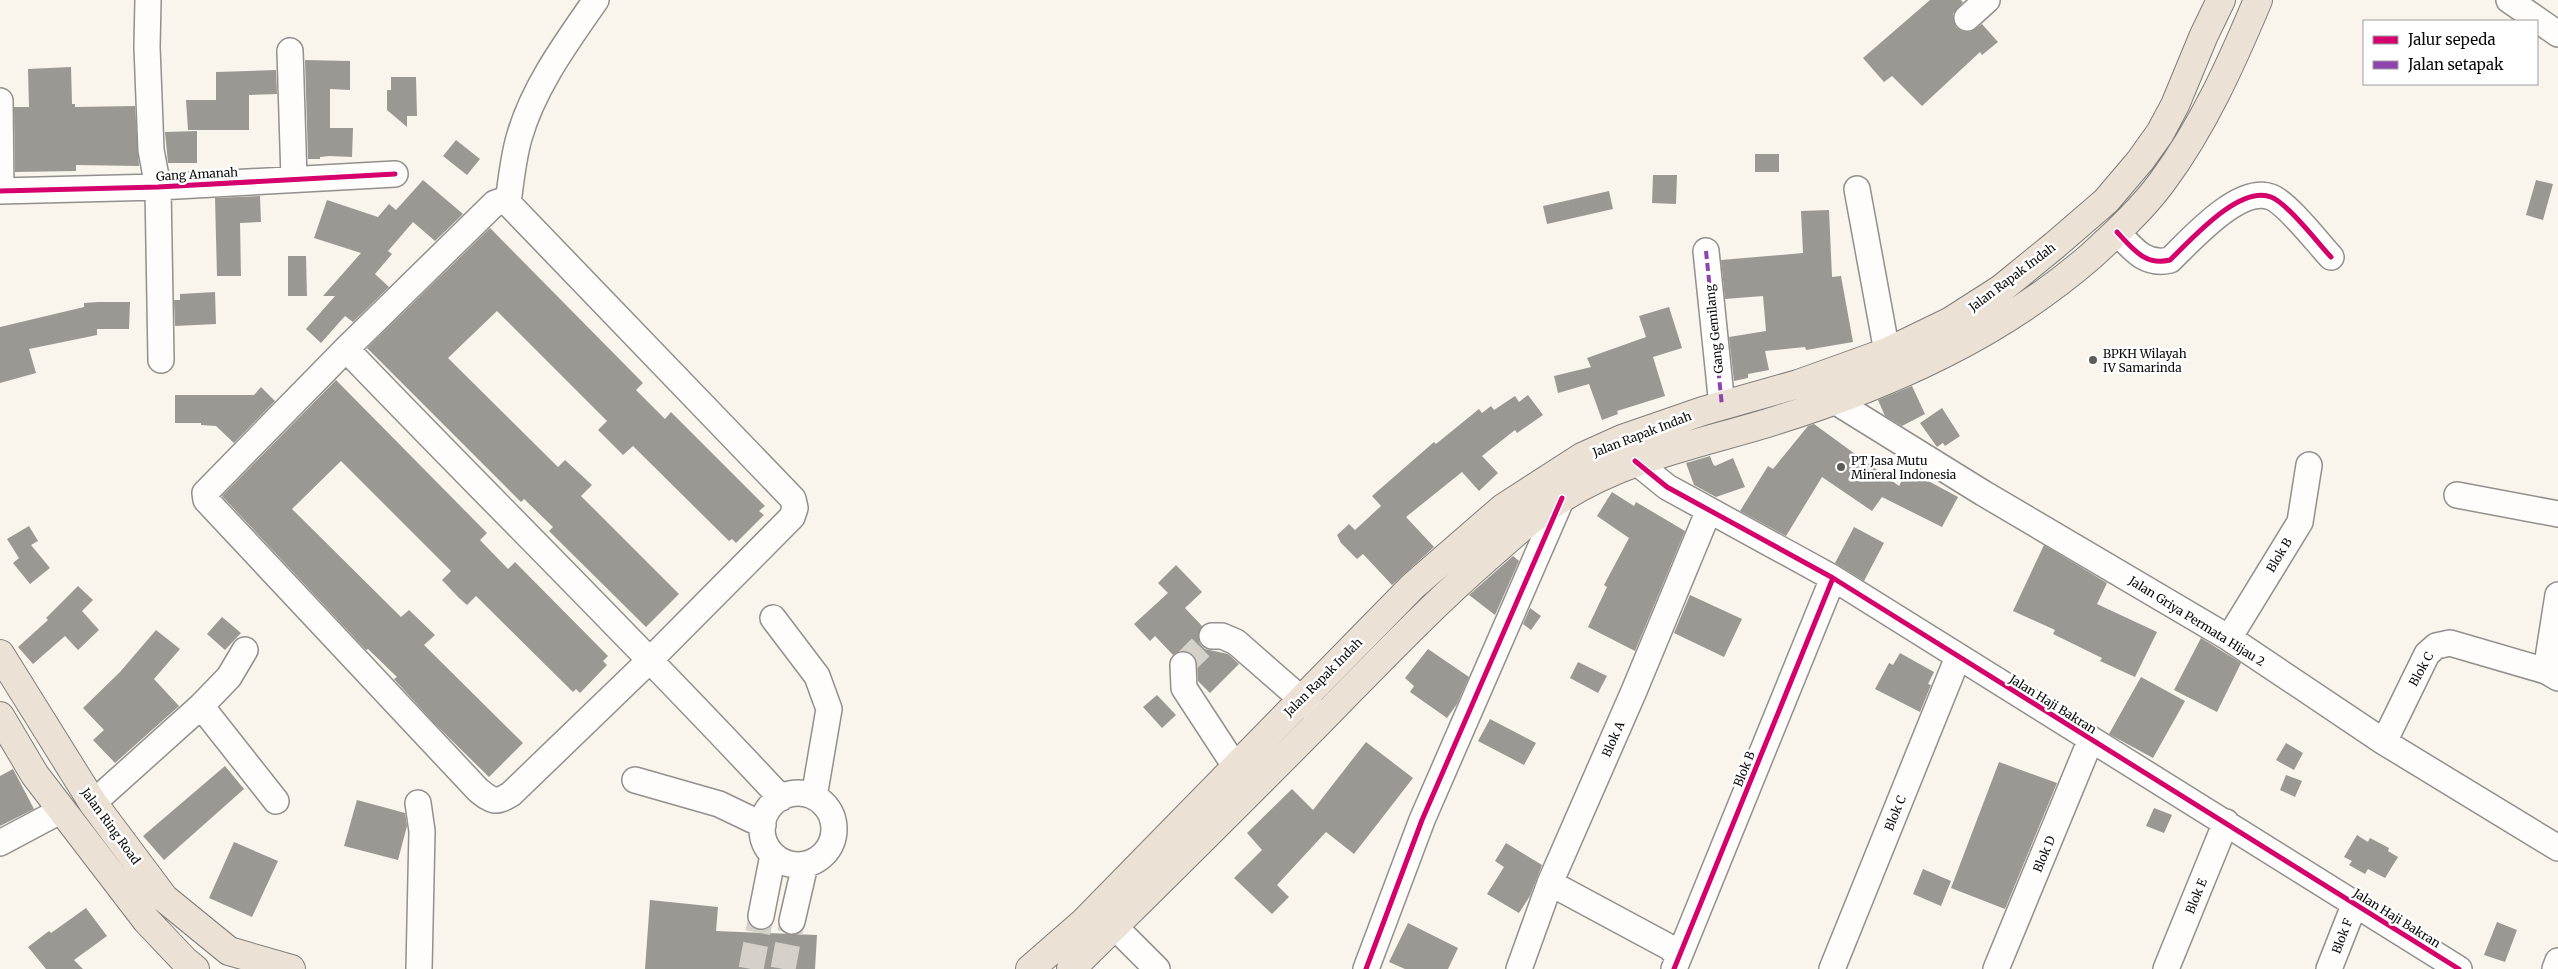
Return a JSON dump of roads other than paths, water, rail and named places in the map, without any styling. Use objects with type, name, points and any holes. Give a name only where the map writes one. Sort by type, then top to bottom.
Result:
[{"type":"main road","name":"Jalan Rapak Indah","points":[[1030,969],[1084,922],[1413,586],[1503,508],[1582,458],[1622,439],[1722,406],[1798,384],[1887,352],[1952,322],[2001,289],[2106,201],[2140,161],[2160,133],[2176,105],[2204,35],[2221,0]]},
{"type":"main road","name":"Jalan Rapak Indah","points":[[1071,969],[1324,718],[1439,600],[1523,526],[1562,498],[1635,461],[1780,419],[1907,372],[1960,347],[2004,322],[2074,271],[2117,232],[2160,186],[2185,150],[2243,37],[2258,0]]},
{"type":"main road","points":[[2055,245],[2074,271]]},
{"type":"main road","name":"Jalan Ring Road","points":[[0,654],[93,803],[164,898],[228,960],[259,965]]},
{"type":"main road","points":[[0,716],[35,774],[147,921],[195,969]]},
{"type":"main road","points":[[259,965],[291,969]]},
{"type":"street","points":[[148,0],[147,47],[151,150],[158,186],[161,360]]},
{"type":"street","points":[[508,203],[518,138],[531,103],[570,37],[596,0]]},
{"type":"street","points":[[1967,18],[1987,0]]},
{"type":"street","points":[[2509,0],[2538,20]]},
{"type":"street","points":[[2538,20],[2558,34]]},
{"type":"street","points":[[290,51],[294,179]]},
{"type":"street","points":[[0,101],[0,191]]},
{"type":"street","name":"Gang Amanah","points":[[0,191],[158,186],[395,174]]},
{"type":"street","points":[[1857,189],[1887,352]]},
{"type":"street","points":[[2117,232],[2140,256],[2160,262],[2170,260],[2228,207],[2246,198],[2270,196],[2282,204],[2331,256]]},
{"type":"street","points":[[495,203],[508,203],[793,498],[795,508],[792,517],[651,659],[510,794],[500,801],[490,799],[478,790],[206,500],[206,493],[211,486],[346,348],[495,203]]},
{"type":"street","name":"Gang Gemilang","points":[[1706,252],[1722,406]]},
{"type":"street","points":[[346,348],[503,512],[651,659],[781,798]]},
{"type":"street","name":"Jalan Griya Permata Hijau 2","points":[[1833,400],[1983,493],[2229,638],[2384,742],[2558,848]]},
{"type":"street","name":"Jalan Haji Bakran","points":[[1635,461],[1667,487],[1833,578],[2459,969]]},
{"type":"street","name":"Blok B","points":[[2229,638],[2300,522],[2310,465]]},
{"type":"street","points":[[2457,495],[2558,514]]},
{"type":"street","points":[[1366,969],[1422,820],[1562,498]]},
{"type":"street","name":"Blok A","points":[[1519,969],[1550,884],[1634,691],[1709,510]]},
{"type":"street","name":"Blok B","points":[[1676,962],[1833,578]]},
{"type":"street","points":[[2552,674],[2558,595]]},
{"type":"street","points":[[773,618],[817,676],[829,709],[814,797]]},
{"type":"street","points":[[1212,636],[1222,636],[1236,642],[1324,718]]},
{"type":"street","name":"Blok C","points":[[2384,742],[2427,654],[2436,646],[2450,643],[2552,674]]},
{"type":"street","points":[[93,803],[201,706],[229,677],[245,650]]},
{"type":"street","name":"Blok C","points":[[1832,969],[1958,657]]},
{"type":"street","points":[[1183,665],[1184,688],[1235,766],[1254,787]]},
{"type":"street","points":[[201,706],[276,801]]},
{"type":"street","name":"Blok D","points":[[1996,969],[2091,739]]},
{"type":"street","points":[[635,780],[719,804],[762,825]]},
{"type":"street","points":[[798,794],[814,797],[830,812],[834,834],[825,854],[805,865],[794,865],[773,855],[766,846],[762,825],[766,814],[781,798],[798,794]]},
{"type":"street","points":[[418,803],[422,831],[419,969]]},
{"type":"street","points":[[0,843],[62,810]]},
{"type":"street","name":"Blok E","points":[[2166,969],[2226,822]]},
{"type":"street","points":[[761,916],[773,855]]},
{"type":"street","points":[[792,921],[805,865]]},
{"type":"street","points":[[1550,884],[1669,947],[1676,962]]},
{"type":"street","name":"Blok F","points":[[2329,969],[2354,903]]},
{"type":"street","points":[[1114,926],[1157,969]]},
{"type":"street","points":[[2555,969],[2558,961]]},
{"type":"tunnel","points":[[1183,665],[1212,636]]},
{"type":"tunnel","points":[[751,969],[761,916]]},
{"type":"tunnel","points":[[783,969],[792,921]]},
{"type":"place","name":"BPKH Wilayah IV Samarinda","points":[[2093,360]]},
{"type":"place","name":"PT Jasa Mutu Mineral Indonesia","points":[[1841,467]]}]
